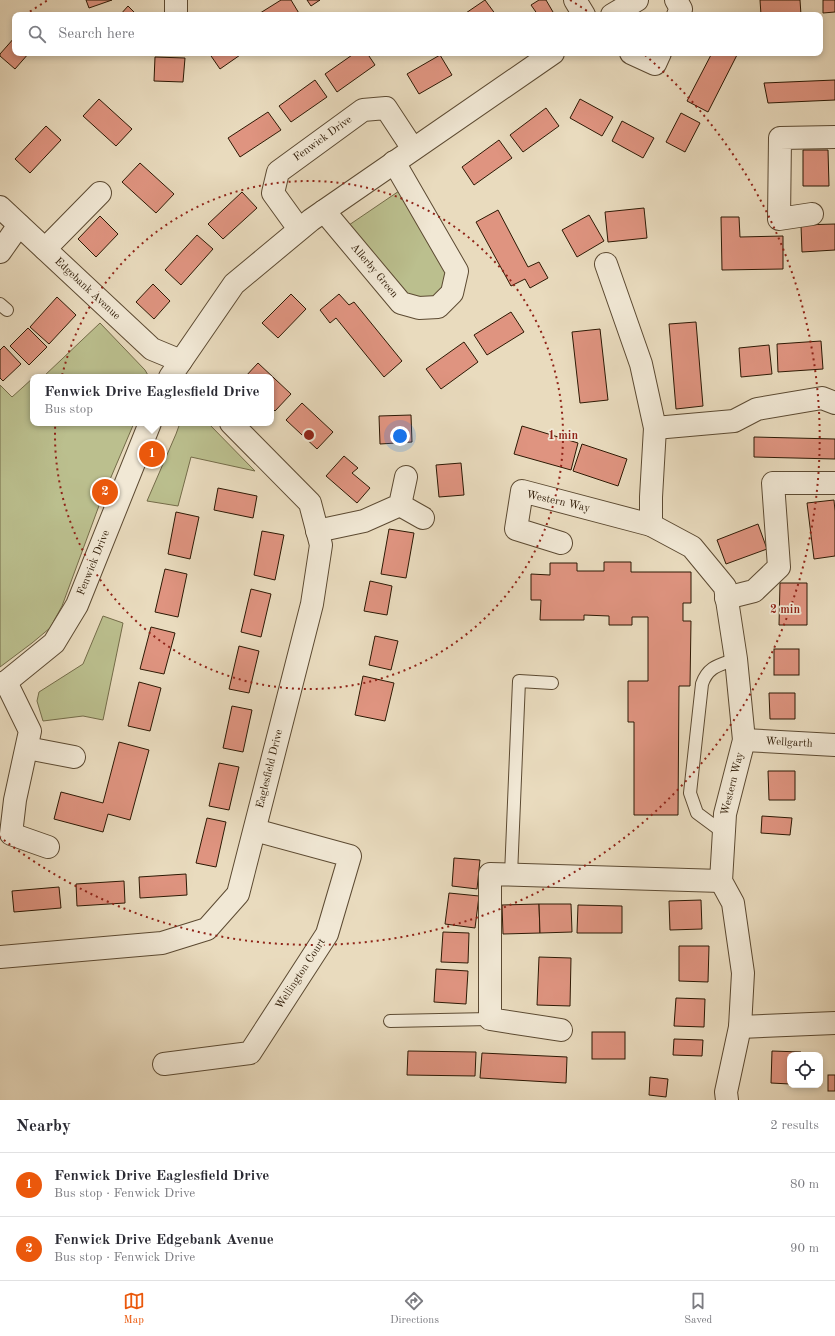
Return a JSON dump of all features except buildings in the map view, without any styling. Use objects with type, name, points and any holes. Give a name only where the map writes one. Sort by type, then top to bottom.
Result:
[{"type":"street","points":[[176,0],[176,12]]},
{"type":"street","points":[[575,0],[582,12]]},
{"type":"street","points":[[617,12],[637,0]]},
{"type":"street","points":[[676,0],[681,9],[680,12]]},
{"type":"street","points":[[175,369],[234,284],[299,229],[549,56]]},
{"type":"street","points":[[637,56],[655,64],[659,56]]},
{"type":"street","name":"Fenwick Drive","points":[[299,229],[273,193],[278,172],[363,110],[386,108],[413,149]]},
{"type":"street","points":[[812,214],[779,220],[780,138],[835,137]]},
{"type":"street","name":"Allerby Green","points":[[324,211],[401,303],[419,308],[438,307],[452,293],[457,271],[394,162]]},
{"type":"street","points":[[45,249],[100,193]]},
{"type":"street","name":"Edgebank Avenue","points":[[0,207],[175,369]]},
{"type":"street","points":[[0,252],[19,225]]},
{"type":"street","points":[[606,264],[640,364],[656,428],[651,497],[651,525]]},
{"type":"street","points":[[656,428],[734,421],[757,409],[822,398],[835,403]]},
{"type":"street","name":"Fenwick Drive","points":[[48,847],[6,834],[30,731],[3,683],[54,643],[77,605],[149,426]]},
{"type":"street","name":"Eaglesfield Drive","points":[[0,957],[162,943],[207,928],[238,894],[312,604],[321,545],[310,503],[234,426]]},
{"type":"street","points":[[400,505],[406,477]]},
{"type":"street","points":[[726,598],[754,591],[779,567],[773,484],[835,483]]},
{"type":"street","name":"Western Way","points":[[561,543],[516,529],[522,491],[651,525],[692,547],[725,587],[736,659],[744,740],[724,814],[721,882]]},
{"type":"street","points":[[317,532],[364,521],[400,505]]},
{"type":"street","points":[[400,505],[423,518]]},
{"type":"street","name":"Wellgarth","points":[[744,740],[835,745]]},
{"type":"street","points":[[27,748],[74,757]]},
{"type":"street","name":"Wellington Court","points":[[164,1064],[250,1053],[327,934],[350,856],[255,830]]},
{"type":"street","points":[[561,1030],[490,1019],[490,874],[721,882],[733,904],[743,974],[740,1027],[726,1092],[726,1100]]},
{"type":"street","points":[[740,1027],[835,1023]]},
{"type":"lane","points":[[724,833],[697,813],[690,793],[702,684],[705,675],[712,668],[736,659]]},
{"type":"lane","points":[[511,875],[519,681],[552,684]]},
{"type":"lane","points":[[390,1021],[490,1019]]},
{"type":"green space","points":[[402,189],[445,265],[447,277],[437,300],[404,295],[349,225]]},
{"type":"green space","points":[[100,323],[147,374],[46,374]]},
{"type":"green space","points":[[30,381],[30,426],[133,426],[100,503],[62,606],[50,628],[0,667],[0,385],[12,397]]},
{"type":"green space","points":[[179,426],[211,426],[255,471],[191,457],[178,506],[147,501]]},
{"type":"green space","points":[[103,616],[123,623],[103,720],[83,716],[43,721],[37,701],[39,692],[83,664]]},
{"type":"place","name":"Fenwick Drive Eaglesfield Drive","points":[[152,454]]},
{"type":"place","name":"Fenwick Drive Edgebank Avenue","points":[[105,492]]}]
